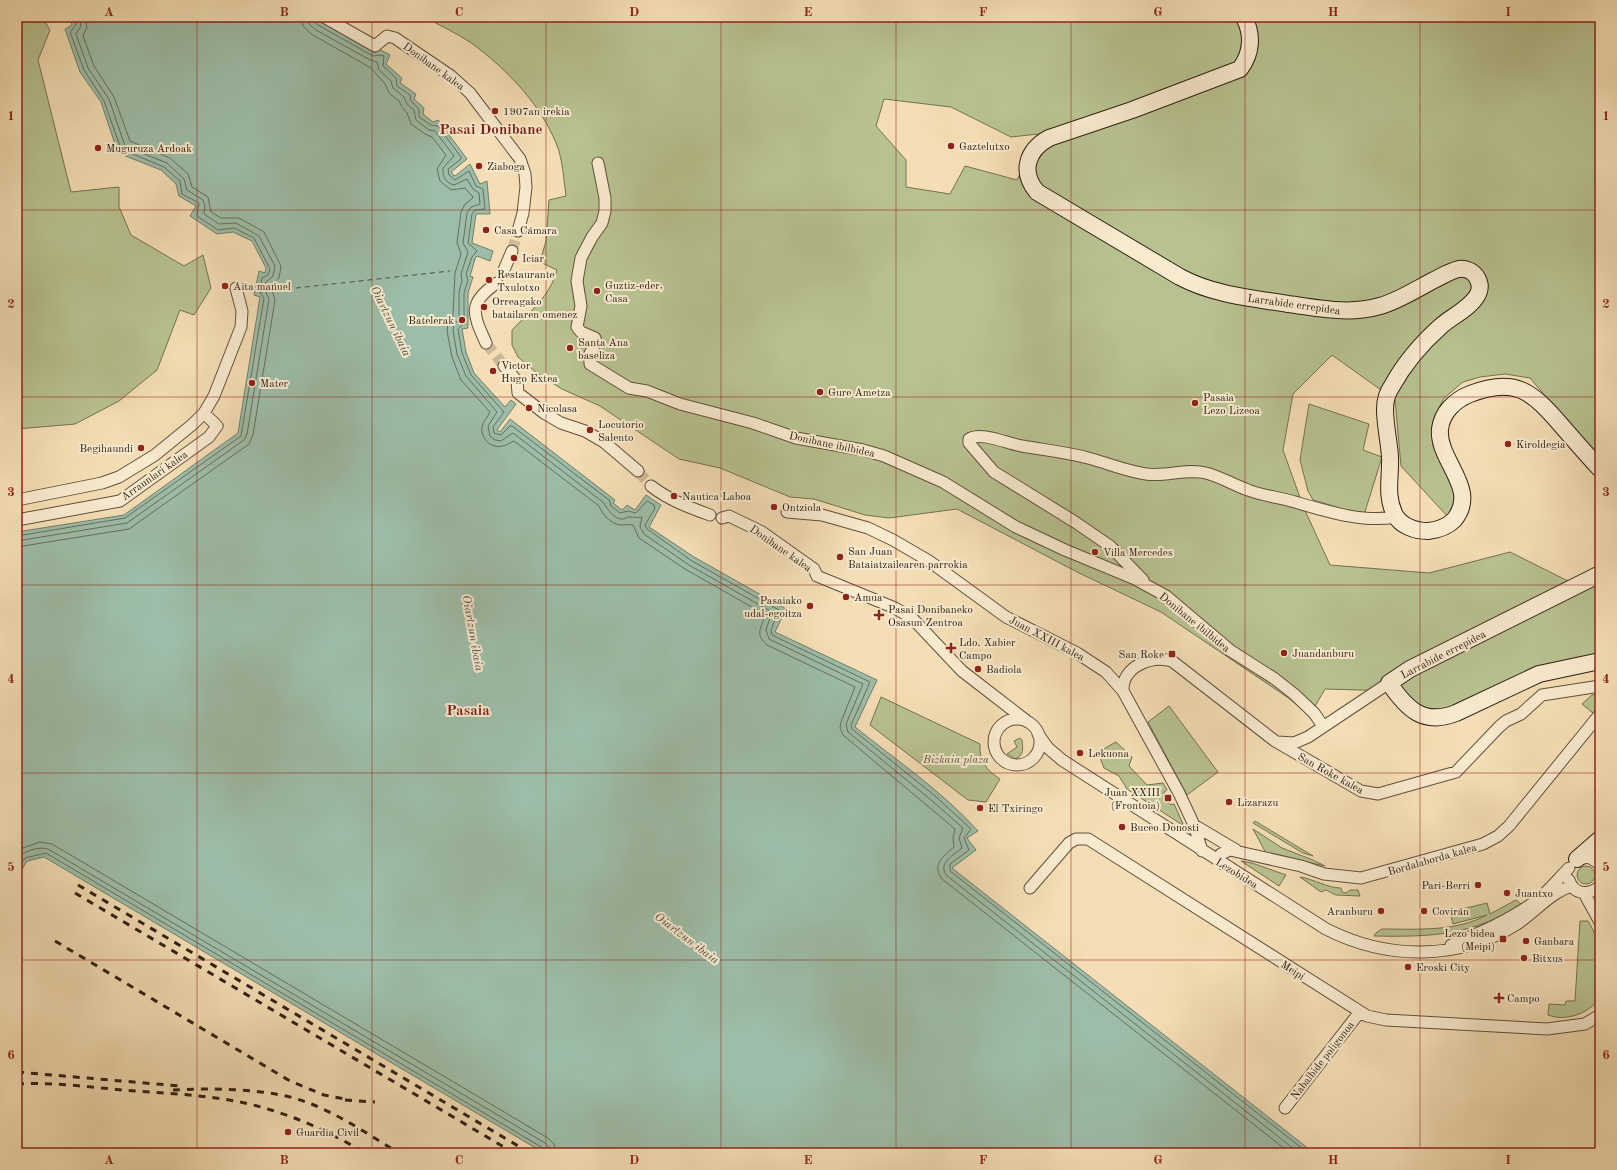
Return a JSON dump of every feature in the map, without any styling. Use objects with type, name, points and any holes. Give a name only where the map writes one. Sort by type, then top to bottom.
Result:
[{"type":"street","name":"Donibane kalea","points":[[324,17],[375,46],[387,36],[395,38],[451,76],[470,93],[490,116],[520,159],[526,187],[524,207],[518,232]]},
{"type":"street","name":"Larrabide errepidea","points":[[1244,17],[1250,42],[1249,52],[1240,69],[1132,110],[1049,138],[1038,144],[1033,150],[1028,162],[1029,183],[1043,196],[1180,278],[1195,285],[1226,294],[1348,311],[1382,306],[1400,299],[1449,272],[1461,268],[1470,270],[1476,276],[1479,283],[1480,289],[1477,297],[1441,325],[1425,342],[1397,378],[1386,396],[1385,409],[1390,455],[1388,492],[1396,517]]},
{"type":"street","name":"Donibane ibilbidea","points":[[598,163],[605,198],[605,211],[602,223],[592,237],[581,258],[577,281],[582,306],[577,327],[581,332],[595,338],[596,342],[590,354],[590,364],[605,375],[636,390],[647,392],[680,404],[753,423],[796,438],[863,450],[884,456],[943,482],[1035,536],[1148,585],[1166,596],[1230,651],[1275,679],[1294,694],[1314,713],[1323,726]]},
{"type":"street","points":[[504,270],[512,251]]},
{"type":"street","points":[[486,343],[475,320],[477,302],[484,292],[497,283]]},
{"type":"street","name":"Arraunlari kalea","points":[[17,500],[102,484],[155,455],[204,413],[217,389],[241,327],[242,311],[236,288]]},
{"type":"street","points":[[504,366],[517,381],[518,393],[528,401],[561,423],[585,431],[604,442],[638,471]]},
{"type":"street","points":[[1148,585],[1110,546],[1075,522],[994,472],[969,443],[969,439],[973,436],[981,436],[1018,445],[1088,458],[1111,466],[1146,474],[1168,475],[1193,471],[1199,472],[1230,481],[1247,490],[1270,497],[1295,502],[1322,510],[1383,519],[1396,517],[1410,527],[1427,531],[1445,527],[1457,516],[1463,495],[1460,483],[1442,444],[1440,429],[1442,420],[1447,411],[1464,397],[1500,386],[1525,391],[1539,401],[1600,469]]},
{"type":"street","name":"Arraunlari kalea","points":[[17,520],[120,500],[209,437],[217,426],[204,413]]},
{"type":"street","points":[[651,486],[676,502],[710,515]]},
{"type":"street","name":"Juan XXIII kalea","points":[[787,512],[822,515],[868,528],[893,540],[969,588],[1006,617],[1092,662],[1116,680],[1194,825],[1202,851]]},
{"type":"street","name":"Donibane kalea","points":[[722,518],[729,516],[762,532],[814,569],[817,576],[904,612],[926,631],[962,671],[1028,722]]},
{"type":"street","name":"Larrabide errepidea","points":[[1600,574],[1410,670],[1389,683],[1408,708],[1427,716],[1449,715],[1539,674],[1600,661]]},
{"type":"street","name":"San Roke kalea","points":[[1123,691],[1124,680],[1141,663],[1156,659],[1167,660],[1177,664],[1275,741],[1361,791],[1372,794],[1384,793],[1456,772],[1498,727],[1506,721],[1521,714],[1542,695],[1600,686]]},
{"type":"street","points":[[1275,741],[1294,743],[1389,683]]},
{"type":"street","name":"Bordalaborda kalea","points":[[1223,864],[1220,856],[1224,851],[1230,850],[1301,866],[1324,874],[1361,878],[1483,844],[1498,836],[1509,826],[1600,714]]},
{"type":"street","points":[[1015,720],[1028,722],[1038,734],[1039,747],[1033,758],[1019,765],[1008,763],[999,756],[994,746],[995,735],[1003,724],[1015,720]]},
{"type":"street","name":"Lezobidea","points":[[1038,734],[1048,748],[1062,760],[1202,851],[1326,929],[1341,937],[1374,948],[1408,952],[1452,950],[1490,938],[1517,924],[1554,896],[1572,886]]},
{"type":"street","name":"Lezobidea","points":[[1033,758],[1047,756],[1062,760]]},
{"type":"street","points":[[1182,837],[1192,836],[1194,825],[1238,852]]},
{"type":"street","name":"Meipi","points":[[1030,888],[1069,843],[1076,839],[1088,839],[1359,1013],[1367,1016],[1386,1020],[1532,1029],[1573,1027],[1584,1024],[1600,1015]]},
{"type":"street","points":[[1600,839],[1573,864],[1568,878],[1572,886],[1584,893],[1590,893],[1600,886]]},
{"type":"street","points":[[1573,864],[1589,857],[1600,864]]},
{"type":"street","name":"Lezobidea","points":[[1425,952],[1451,945],[1480,933],[1519,912],[1537,900],[1573,864]]},
{"type":"street","points":[[1584,893],[1600,922]]},
{"type":"street","name":"Nabalbide poligonoa","points":[[1285,1108],[1359,1013]]},
{"type":"green space","points":[[17,17],[42,17],[50,30],[38,60],[71,192],[119,187],[119,207],[131,235],[184,266],[203,255],[211,288],[194,315],[180,310],[157,370],[119,401],[75,424],[17,429]]},
{"type":"green space","points":[[425,17],[1600,17],[1600,457],[1574,430],[1530,378],[1505,374],[1480,377],[1463,382],[1444,398],[1434,418],[1433,446],[1453,487],[1455,500],[1448,517],[1401,466],[1395,400],[1332,355],[1293,394],[1283,450],[1303,506],[1330,565],[1429,573],[1510,552],[1566,580],[1600,586],[1600,661],[1548,672],[1456,713],[1420,714],[1394,691],[1325,689],[1310,715],[1287,697],[1161,612],[1079,573],[957,509],[889,518],[865,515],[814,499],[790,497],[720,468],[679,459],[600,406],[562,389],[538,374],[518,357],[512,345],[512,330],[539,303],[550,288],[557,270],[540,262],[546,241],[549,200],[566,196],[559,151],[544,119],[534,104],[523,90],[497,64],[470,42]],"holes":[[[884,99],[951,107],[1011,137],[1038,134],[1017,180],[965,166],[950,194],[906,187],[906,160],[876,126]]]},
{"type":"green space","points":[[1309,404],[1369,424],[1363,450],[1382,457],[1364,515],[1313,500],[1308,491],[1300,460]]},
{"type":"green space","points":[[1600,694],[1600,704],[1593,713],[1582,704],[1592,695]]},
{"type":"green space","name":"Bizkaia plaza","points":[[881,697],[980,744],[984,764],[1000,779],[986,802],[968,800],[870,725]]},
{"type":"green space","points":[[1169,706],[1218,772],[1187,795],[1148,722]]},
{"type":"green space","points":[[1020,738],[1023,746],[1022,752],[1018,758],[1015,759],[1007,754],[1017,747],[1014,741]]},
{"type":"green space","points":[[1116,742],[1132,757],[1129,766],[1147,785],[1163,783],[1167,790],[1164,792],[1166,799],[1171,805],[1174,804],[1184,826],[1127,789],[1119,776],[1104,768],[1098,752]]},
{"type":"green space","points":[[1255,821],[1313,856],[1303,853],[1253,823]]},
{"type":"green space","points":[[1253,829],[1282,848],[1325,866],[1266,853]]},
{"type":"green space","points":[[1241,861],[1252,863],[1286,875],[1279,886]]},
{"type":"green space","points":[[1586,866],[1592,869],[1595,875],[1592,881],[1586,884],[1580,881],[1577,875],[1580,869]]},
{"type":"green space","points":[[1300,877],[1331,887],[1341,888],[1342,892],[1346,893],[1350,890],[1358,890],[1360,896],[1336,895],[1326,890],[1321,892]]},
{"type":"green space","points":[[1516,900],[1521,904],[1503,915],[1486,923],[1468,928],[1432,935],[1374,936],[1382,929],[1423,929],[1449,927],[1462,924],[1487,915],[1453,924],[1450,912],[1487,903],[1490,914]]},
{"type":"green space","points":[[1580,921],[1588,921],[1596,939],[1600,958],[1600,998],[1590,1008],[1577,1015],[1570,1017],[1555,1017],[1548,1015],[1549,1004],[1565,1005],[1566,1001],[1575,1001]]},
{"type":"water","name":"Oiartzun ibaia","points":[[70,17],[314,17],[375,53],[377,48],[390,55],[386,64],[402,78],[400,83],[416,94],[414,99],[424,108],[423,114],[433,122],[438,120],[467,159],[451,172],[455,176],[470,164],[480,184],[487,181],[490,214],[476,214],[472,243],[493,251],[490,261],[477,256],[475,259],[470,276],[473,277],[468,293],[468,328],[462,329],[466,352],[474,373],[505,407],[511,400],[516,404],[497,430],[500,432],[510,419],[615,500],[613,503],[622,510],[627,505],[635,510],[646,495],[661,505],[649,527],[694,557],[786,609],[775,632],[877,680],[855,727],[934,789],[978,831],[967,838],[976,850],[952,868],[1314,1153],[544,1153],[44,857],[27,861],[17,878],[17,532],[124,515],[238,433],[260,297],[254,295],[259,271],[265,273],[266,268],[252,241],[233,232],[217,234],[190,216],[196,206],[179,196],[176,184],[161,170],[118,153],[101,102],[80,72],[65,29],[72,25]]},
{"type":"ferry route","points":[[260,292],[450,271]]},
{"type":"tunnel","points":[[512,251],[518,231]]},
{"type":"tunnel","points":[[486,343],[504,366]]},
{"type":"tunnel","points":[[638,471],[651,486]]},
{"type":"railway","points":[[78,885],[530,1153]]},
{"type":"railway","points":[[75,893],[514,1153]]},
{"type":"railway","points":[[55,941],[290,1081],[324,1095],[350,1100]]},
{"type":"railway","points":[[17,1072],[180,1086]]},
{"type":"railway","points":[[17,1084],[70,1085],[198,1096],[235,1101],[295,1118],[331,1134],[365,1153]]},
{"type":"railway","points":[[173,1090],[240,1090],[291,1097],[330,1112],[399,1153]]},
{"type":"railway","points":[[345,1100],[375,1102]]},
{"type":"place","name":"1907an irekia","points":[[495,111]]},
{"type":"place","name":"Gaztelutxo","points":[[951,146]]},
{"type":"place","name":"Muguruza Ardoak","points":[[98,148]]},
{"type":"place","name":"Ziaboga","points":[[479,166]]},
{"type":"place","name":"Casa Cámara","points":[[486,230]]},
{"type":"place","name":"Iciar","points":[[514,258]]},
{"type":"place","name":"Restaurante Txulotxo","points":[[489,280]]},
{"type":"place","name":"Aita mańuel","points":[[225,286]]},
{"type":"place","name":"Guztiz-eder, Casa","points":[[597,291]]},
{"type":"place","name":"Orreagako batailaren omenez","points":[[484,307]]},
{"type":"place","name":"Batelerak","points":[[462,320]]},
{"type":"place","name":"Santa Ana baseliza","points":[[570,348]]},
{"type":"place","name":"Victor Hugo Extea","points":[[493,371]]},
{"type":"place","name":"Mater","points":[[252,383]]},
{"type":"place","name":"Gure Ametza","points":[[820,392]]},
{"type":"place","name":"Pasaia Lezo Lizeoa","points":[[1195,403]]},
{"type":"place","name":"Nicolasa","points":[[529,408]]},
{"type":"place","name":"Locutorio Salento","points":[[590,430]]},
{"type":"place","name":"Kiroldegia","points":[[1508,444]]},
{"type":"place","name":"Begihaundi","points":[[141,448]]},
{"type":"place","name":"Nautica Laboa","points":[[674,496]]},
{"type":"place","name":"Ontziola","points":[[774,507]]},
{"type":"place","name":"Villa Mercedes","points":[[1095,552]]},
{"type":"place","name":"San Juan Bataiatzailearen parrokia","points":[[840,557]]},
{"type":"place","name":"Amua","points":[[846,597]]},
{"type":"place","name":"Pasaiako udal-egoitza","points":[[810,606]]},
{"type":"place","name":"Pasai Donibaneko Osasun Zentroa","points":[[879,615]]},
{"type":"place","name":"Ldo. Xabier Campo","points":[[951,648]]},
{"type":"place","name":"Juandanburu","points":[[1284,653]]},
{"type":"place","name":"San Roke","points":[[1172,654]]},
{"type":"place","name":"Badiola","points":[[978,669]]},
{"type":"place","name":"Lekuona","points":[[1080,753]]},
{"type":"place","name":"Juan XXIII (Frontoia)","points":[[1168,798]]},
{"type":"place","name":"Lizarazu","points":[[1229,802]]},
{"type":"place","name":"El Txiringo","points":[[980,808]]},
{"type":"place","name":"Buceo Donosti","points":[[1122,827]]},
{"type":"place","name":"Pari-Berri","points":[[1478,885]]},
{"type":"place","name":"Juantxo","points":[[1507,893]]},
{"type":"place","name":"Aranburu","points":[[1381,911]]},
{"type":"place","name":"Covirán","points":[[1424,911]]},
{"type":"place","name":"Lezo bidea (Meipi)","points":[[1503,939]]},
{"type":"place","name":"Ganbara","points":[[1526,941]]},
{"type":"place","name":"Bitxus","points":[[1524,958]]},
{"type":"place","name":"Eroski City","points":[[1408,967]]},
{"type":"place","name":"Campo","points":[[1499,998]]},
{"type":"place","name":"Guardia Civil","points":[[288,1132]]},
{"type":"district","name":"Pasai Donibane","points":[[491,129]]},
{"type":"district","name":"Pasaia","points":[[468,710]]}]
